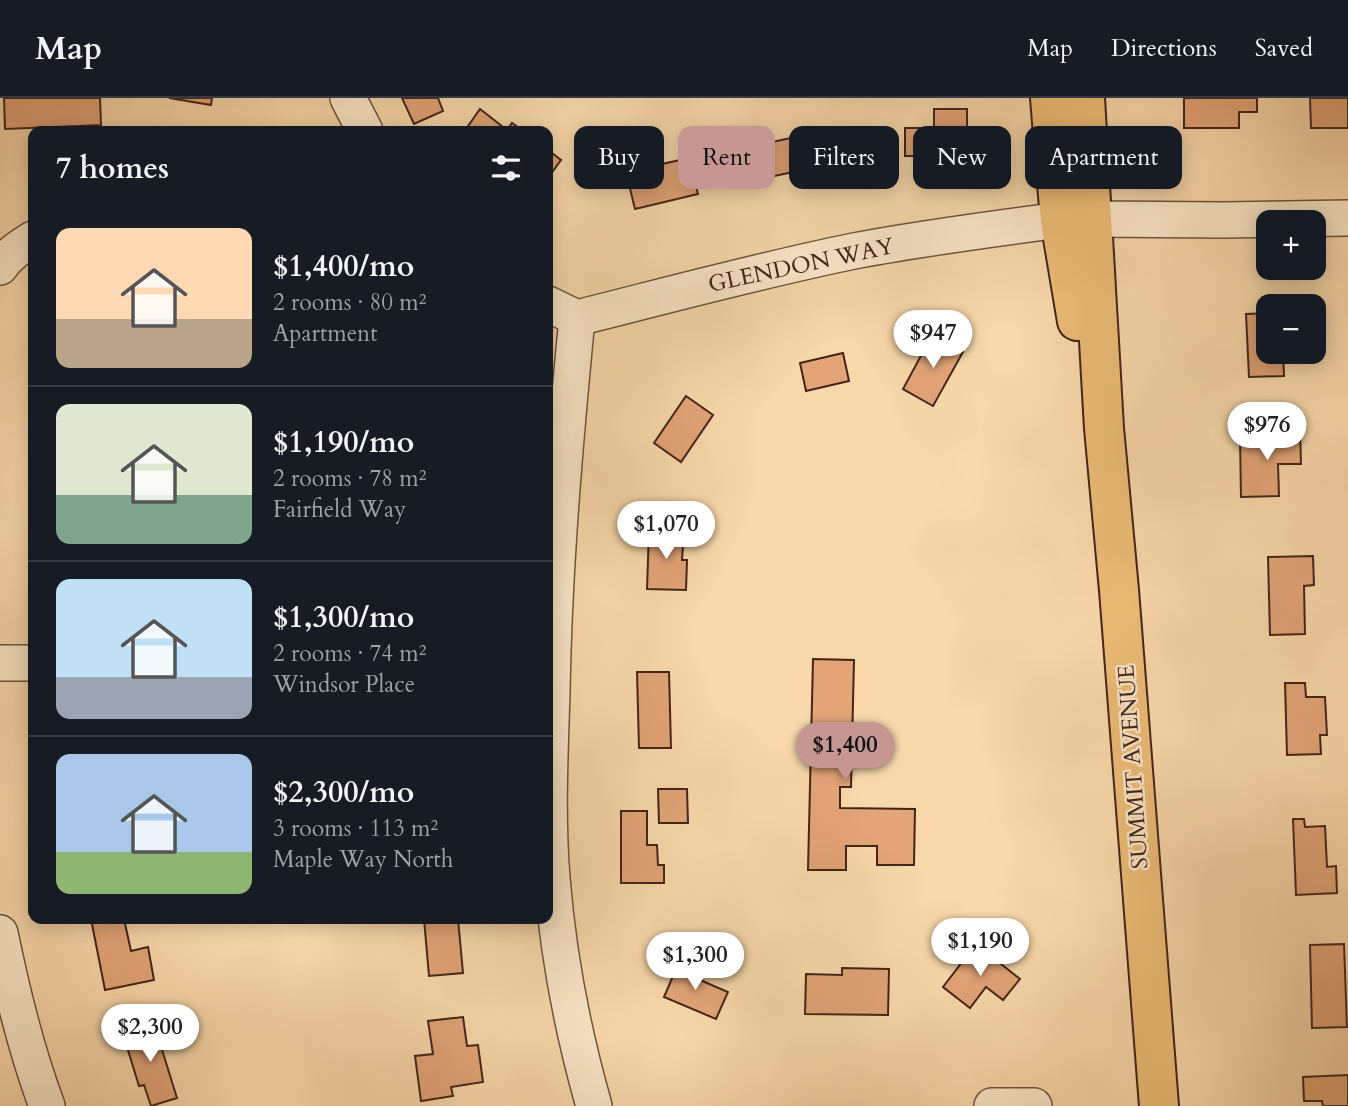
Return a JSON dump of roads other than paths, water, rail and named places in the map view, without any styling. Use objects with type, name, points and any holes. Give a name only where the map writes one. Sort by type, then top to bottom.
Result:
[{"type":"main road","name":"SUMMIT AVENUE","points":[[1050,98],[1076,220],[1104,428],[1159,1106]]},
{"type":"main road","name":"SUMMIT AVENUE","points":[[1076,220],[1085,98]]},
{"type":"street","points":[[348,98],[362,126]]},
{"type":"street","name":"GLENDON WAY","points":[[563,311],[855,251],[962,232],[1076,220],[1348,218]]},
{"type":"street","points":[[0,267],[16,249],[28,242]]},
{"type":"street","points":[[553,615],[563,458],[563,311]]},
{"type":"street","points":[[0,663],[28,663]]},
{"type":"street","points":[[553,894],[560,954],[594,1106]]},
{"type":"street","points":[[0,933],[12,992],[47,1106]]},
{"type":"street","points":[[992,1106],[1034,1106]]}]
